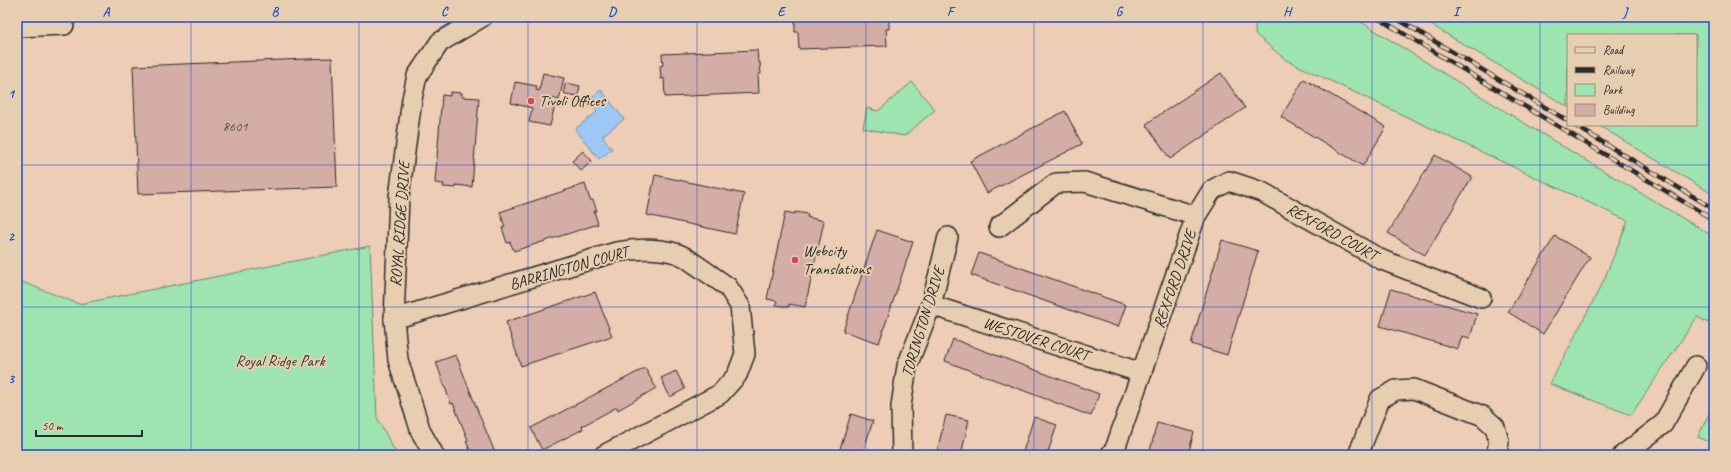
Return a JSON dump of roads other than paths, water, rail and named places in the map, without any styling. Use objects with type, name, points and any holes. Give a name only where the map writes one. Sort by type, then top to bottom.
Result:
[{"type":"street","name":"ROYAL RIDGE DRIVE","points":[[434,455],[421,432],[398,360],[394,319],[399,197],[412,99],[417,76],[440,42],[482,17]]},
{"type":"street","points":[[17,27],[64,25]]},
{"type":"street","name":"REXFORD COURT","points":[[1196,216],[1212,190],[1229,181],[1262,192],[1382,260],[1481,298]]},
{"type":"street","name":"REXFORD DRIVE","points":[[999,227],[1056,183],[1085,182],[1196,216],[1115,449],[1110,455]]},
{"type":"street","name":"TORINGTON DRIVE","points":[[902,455],[901,406],[907,366],[931,305],[948,237]]},
{"type":"street","name":"BARRINGTON COURT","points":[[394,319],[616,252],[648,249],[678,253],[686,257],[728,287],[740,306],[745,354],[737,375],[720,394],[604,455]]},
{"type":"street","name":"WESTOVER COURT","points":[[931,305],[1142,373]]},
{"type":"street","points":[[1623,455],[1664,424],[1696,366]]},
{"type":"street","points":[[1358,455],[1380,399],[1396,390],[1414,389],[1483,416],[1495,427],[1499,442],[1496,455]]},
{"type":"water","points":[[601,90],[624,119],[602,136],[612,149],[599,159],[575,129],[597,112],[588,100]]},
{"type":"railway","points":[[1376,17],[1714,220]]},
{"type":"railway","points":[[1394,17],[1567,120]]},
{"type":"railway","points":[[1576,126],[1714,209]]},
{"type":"place","name":"Tivoli Offices","points":[[531,101]]},
{"type":"place","name":"Webcity Translations","points":[[795,260]]},
{"type":"park label","name":"Royal Ridge Park","points":[[280,361]]}]
